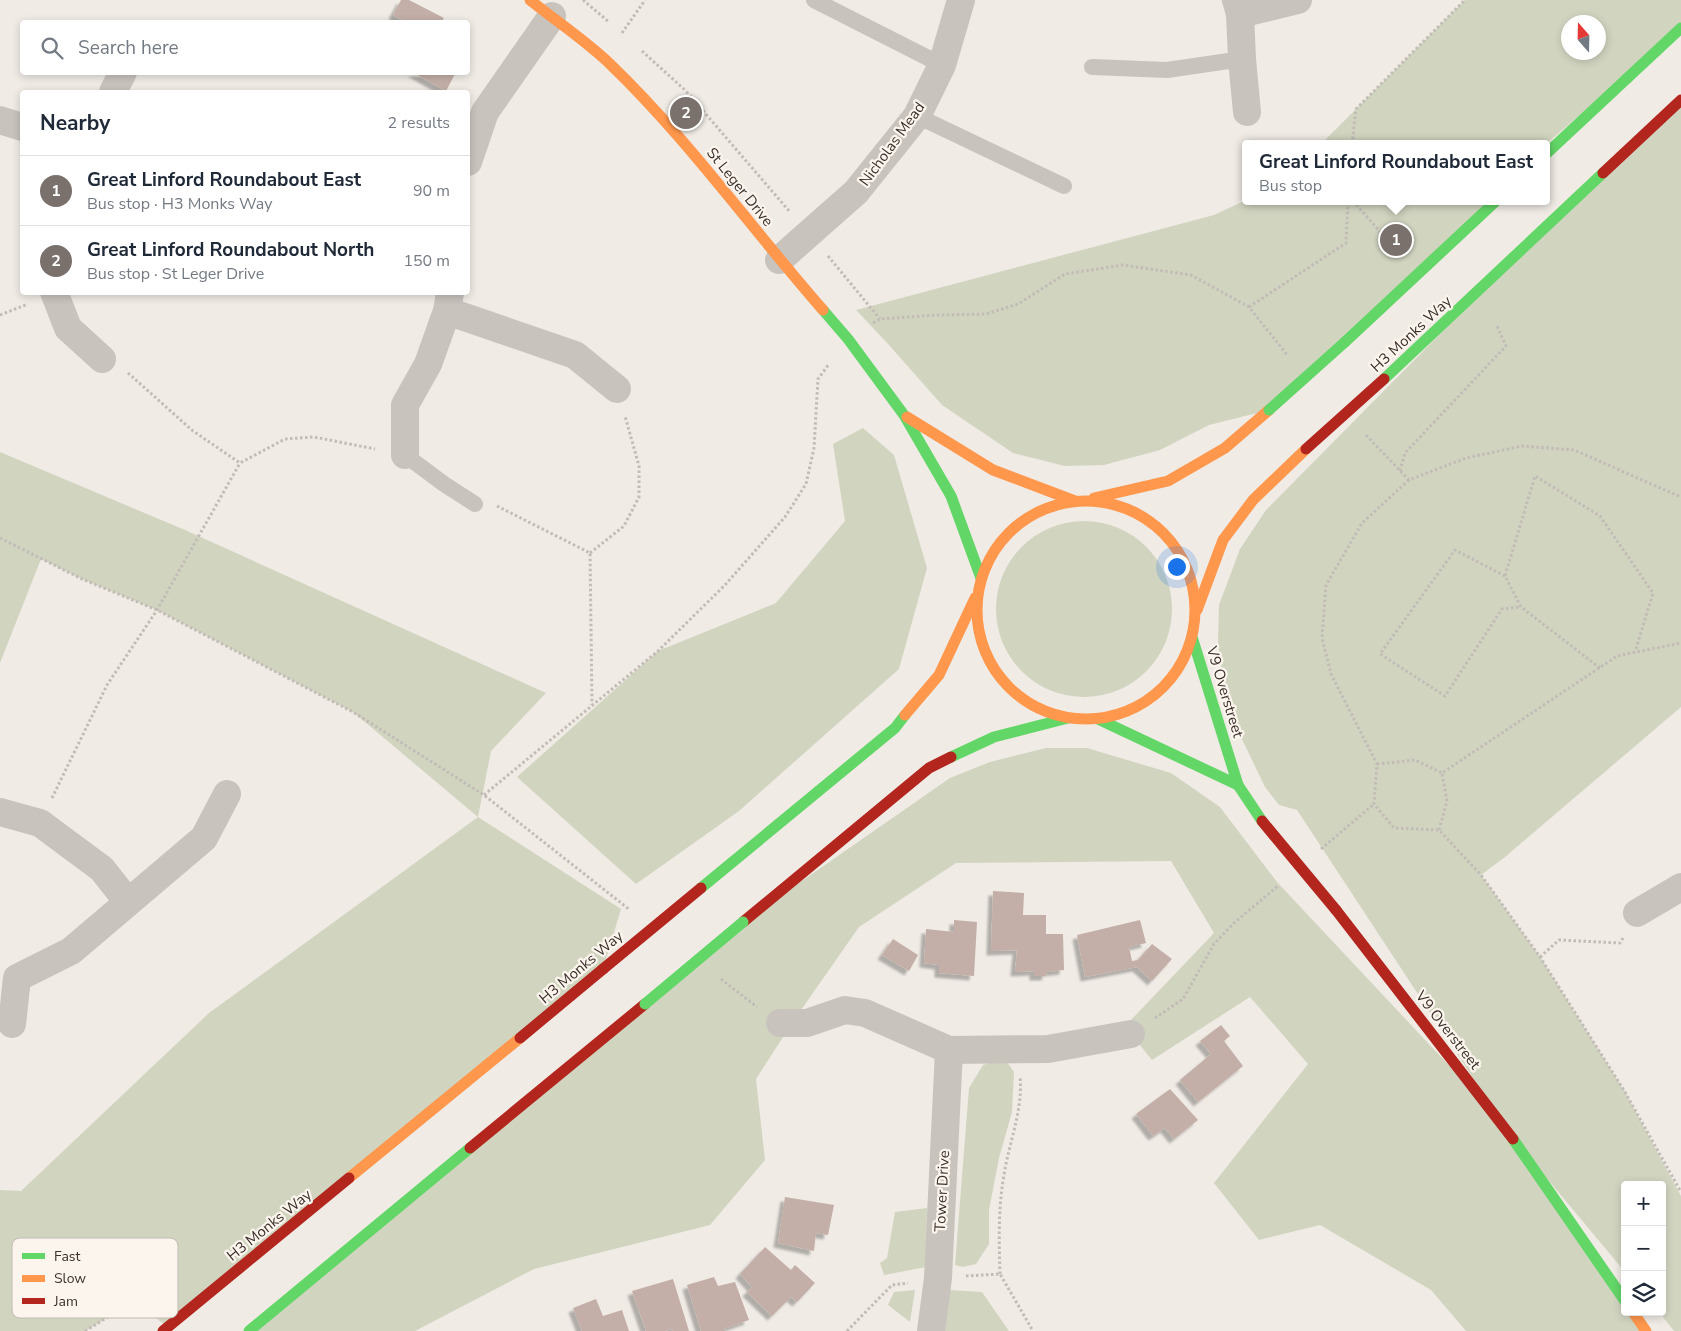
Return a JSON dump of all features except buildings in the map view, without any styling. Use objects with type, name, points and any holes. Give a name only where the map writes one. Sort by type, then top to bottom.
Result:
[{"type":"main road","name":"St Leger Drive","points":[[530,0],[610,63],[676,134],[779,260],[848,339],[904,415],[951,496],[981,578]]},
{"type":"main road","points":[[1550,150],[1681,28]]},
{"type":"main road","name":"H3 Monks Way","points":[[1196,613],[1223,540],[1253,500],[1681,100]]},
{"type":"main road","points":[[1080,501],[1110,503],[1134,511],[1155,525],[1173,543],[1186,564],[1193,588],[1196,613],[1192,637],[1184,658],[1173,676],[1158,692],[1140,705],[1120,714],[1098,719],[1068,718],[1041,710],[1017,695],[997,674],[983,649],[977,621],[978,593],[981,578],[992,554],[1007,534],[1027,518],[1050,506],[1168,481],[1225,448],[1345,342],[1492,205]]},
{"type":"main road","name":"St Leger Drive","points":[[904,415],[993,470],[1080,501]]},
{"type":"main road","name":"H3 Monks Way","points":[[166,1329],[895,728],[939,675],[978,593]]},
{"type":"main road","name":"V9 Overstreet","points":[[1192,637],[1238,785],[1262,821],[1336,910],[1504,1126],[1621,1295]]},
{"type":"main road","points":[[249,1331],[929,768],[994,737],[1068,718]]},
{"type":"main road","points":[[1098,719],[1238,785]]},
{"type":"main road","points":[[1636,1316],[1646,1331]]},
{"type":"street","name":"Nicholas Mead","points":[[779,260],[856,192],[917,116],[942,65],[960,0]]},
{"type":"street","points":[[1248,112],[1238,7],[1298,0]]},
{"type":"street","points":[[470,156],[485,112],[552,16]]},
{"type":"street","points":[[114,90],[122,75]]},
{"type":"street","points":[[0,120],[20,126]]},
{"type":"street","points":[[55,295],[68,328],[102,359]]},
{"type":"street","points":[[405,455],[405,405],[428,364],[449,302],[575,355],[617,389]]},
{"type":"street","points":[[12,1024],[17,978],[71,951],[204,838],[227,794]]},
{"type":"street","points":[[0,812],[40,823],[102,869],[128,902]]},
{"type":"street","points":[[1637,913],[1681,887]]},
{"type":"street","points":[[780,1024],[807,1023],[845,1010],[864,1013],[949,1050],[1048,1049],[1131,1034]]},
{"type":"street","name":"Tower Drive","points":[[931,1331],[938,1278],[949,1050]]},
{"type":"lane","points":[[814,0],[942,65]]},
{"type":"lane","points":[[1092,67],[1167,70],[1242,59]]},
{"type":"lane","points":[[917,116],[1064,186]]},
{"type":"lane","points":[[405,455],[475,504]]},
{"type":"path","points":[[582,0],[629,40]]},
{"type":"path","points":[[622,33],[646,0]]},
{"type":"path","points":[[1352,140],[1356,109],[1465,0]]},
{"type":"path","points":[[636,46],[686,91],[880,319]]},
{"type":"path","points":[[1249,307],[1346,242],[1348,205]]},
{"type":"path","points":[[1357,205],[1382,234],[1389,245]]},
{"type":"path","points":[[484,795],[658,651],[725,585],[786,517],[806,484],[814,448],[818,379],[848,339],[880,319],[986,314],[1018,304],[1065,274],[1123,265],[1191,275],[1249,307],[1295,363]]},
{"type":"path","points":[[1400,471],[1405,453],[1506,346],[1498,326]]},
{"type":"path","points":[[102,359],[131,375],[193,431],[240,463]]},
{"type":"path","points":[[590,553],[624,526],[639,497],[640,466],[617,389]]},
{"type":"path","points":[[1361,430],[1409,480]]},
{"type":"path","points":[[40,823],[107,685],[157,610],[240,463],[285,439],[314,437],[405,455]]},
{"type":"path","points":[[1681,497],[1574,450],[1522,446],[1466,458],[1409,480],[1362,523],[1326,585],[1322,638],[1331,674],[1377,764],[1374,804],[1394,828],[1439,830],[1481,875],[1540,957],[1625,1092],[1681,1192]]},
{"type":"path","points":[[1505,576],[1535,476],[1600,516],[1653,593],[1636,652]]},
{"type":"path","points":[[494,505],[590,553]]},
{"type":"path","points":[[0,538],[82,580],[157,610],[353,712],[484,795],[632,911]]},
{"type":"path","points":[[1522,607],[1502,609],[1445,696],[1380,654],[1455,550],[1505,576],[1522,607],[1600,668]]},
{"type":"path","points":[[590,553],[592,705]]},
{"type":"path","points":[[1442,773],[1617,656],[1681,642]]},
{"type":"path","points":[[1377,764],[1415,760],[1442,773]]},
{"type":"path","points":[[1439,830],[1447,801],[1442,773]]},
{"type":"path","points":[[1315,854],[1374,804]]},
{"type":"path","points":[[1131,1034],[1183,999],[1214,944],[1234,923],[1279,886]]},
{"type":"path","points":[[1540,957],[1559,940],[1620,943],[1637,913]]},
{"type":"path","points":[[717,976],[780,1024]]},
{"type":"path","points":[[1000,1274],[998,1223],[1004,1174],[1018,1117],[1020,1085],[1016,1049]]},
{"type":"path","points":[[85,1331],[107,1318]]},
{"type":"path","points":[[153,1318],[166,1329]]},
{"type":"green space","points":[[1465,0],[1681,0],[1681,28],[1550,141],[1325,140]]},
{"type":"green space","points":[[1681,100],[1681,707],[1505,857],[1481,875],[1540,957],[1625,1092],[1681,1196],[1681,1331],[1674,1331],[1662,1316],[1666,1316],[1666,1181],[1621,1181],[1621,1267],[1509,1133],[1621,1295],[1621,1316],[1636,1316],[1646,1331],[1466,1331],[1431,1290],[1320,1225],[1259,1240],[1214,1183],[1308,1064],[1250,997],[1152,1060],[1131,1034],[1130,1021],[1214,933],[1171,861],[956,863],[859,927],[792,1023],[756,1079],[765,1160],[710,1225],[534,1269],[415,1331],[249,1331],[743,922],[950,778],[990,762],[1046,748],[1087,748],[1171,773],[1220,807],[1277,882],[1502,1122],[1297,810],[1279,805],[1265,787],[1227,708],[1218,642],[1219,605],[1240,549],[1266,510],[1526,247]]},
{"type":"green space","points":[[1242,202],[1242,205],[1492,205],[1269,410],[1209,425],[1160,450],[1104,465],[1065,466],[1013,453],[942,405],[856,310],[1214,215]]},
{"type":"green space","points":[[863,428],[894,455],[927,568],[899,669],[739,811],[636,884],[517,777],[658,651],[776,603],[845,521],[833,444]]},
{"type":"green space","points":[[0,452],[185,530],[546,693],[491,751],[478,817],[353,712],[157,610],[82,579],[41,559],[0,663]]},
{"type":"green space","points":[[1084,521],[1118,528],[1140,541],[1152,553],[1165,575],[1172,609],[1165,643],[1152,665],[1140,677],[1118,690],[1084,697],[1050,690],[1028,677],[1016,665],[1003,643],[996,609],[1003,575],[1016,553],[1028,541],[1050,528]]},
{"type":"green space","points":[[478,817],[621,909],[603,969],[168,1327],[156,1318],[178,1318],[178,1238],[12,1238],[12,1318],[107,1318],[85,1331],[0,1331],[0,1190],[21,1191],[209,1013]]},
{"type":"green space","points":[[1004,1058],[1014,1072],[1012,1112],[999,1158],[989,1210],[989,1244],[976,1264],[963,1267],[955,1265],[969,1088],[983,1065]]},
{"type":"green space","points":[[927,1208],[926,1267],[884,1275],[880,1263],[887,1258],[895,1212]]},
{"type":"green space","points":[[915,1290],[910,1322],[888,1305],[894,1292]]},
{"type":"green space","points":[[950,1290],[982,1292],[1009,1331],[938,1331]]},
{"type":"traffic: fast","points":[[1550,150],[1681,28]]},
{"type":"traffic: fast","points":[[1384,379],[1603,173]]},
{"type":"traffic: fast","points":[[1345,342],[1492,205]]},
{"type":"traffic: fast","points":[[823,310],[848,339],[904,415],[951,496],[981,578]]},
{"type":"traffic: fast","points":[[1269,410],[1345,342]]},
{"type":"traffic: fast","points":[[1192,637],[1238,785],[1262,821]]},
{"type":"traffic: fast","points":[[701,888],[895,728],[905,715]]},
{"type":"traffic: fast","points":[[951,757],[994,737],[1068,718]]},
{"type":"traffic: fast","points":[[1098,719],[1238,785]]},
{"type":"traffic: fast","points":[[645,1004],[743,922]]},
{"type":"traffic: fast","points":[[1513,1139],[1621,1295]]},
{"type":"traffic: fast","points":[[249,1331],[470,1148]]},
{"type":"traffic: slow","points":[[530,0],[601,56],[639,93],[693,153],[823,310]]},
{"type":"traffic: slow","points":[[1094,498],[1168,481],[1225,448],[1269,410]]},
{"type":"traffic: slow","points":[[907,417],[993,470],[1075,501]]},
{"type":"traffic: slow","points":[[1197,610],[1223,540],[1253,500],[1306,449]]},
{"type":"traffic: slow","points":[[1086,501],[1107,503],[1128,509],[1147,519],[1163,533],[1177,549],[1187,568],[1193,589],[1195,610],[1193,631],[1187,652],[1177,671],[1163,687],[1147,701],[1128,711],[1107,717],[1086,719],[1065,717],[1044,711],[1025,701],[1009,687],[995,671],[985,652],[979,631],[977,610],[979,589],[985,568],[995,549],[1009,533],[1025,519],[1044,509],[1065,503],[1086,501]]},
{"type":"traffic: slow","points":[[905,715],[939,675],[975,598]]},
{"type":"traffic: slow","points":[[349,1178],[520,1038]]},
{"type":"traffic: slow","points":[[1636,1316],[1646,1331]]},
{"type":"traffic: jam","points":[[1603,173],[1681,100]]},
{"type":"traffic: jam","points":[[1306,449],[1384,379]]},
{"type":"traffic: jam","points":[[743,922],[929,768],[951,757]]},
{"type":"traffic: jam","points":[[1262,821],[1336,910]]},
{"type":"traffic: jam","points":[[603,969],[701,888]]},
{"type":"traffic: jam","points":[[1336,910],[1513,1139]]},
{"type":"traffic: jam","points":[[520,1038],[603,969]]},
{"type":"traffic: jam","points":[[470,1148],[645,1004]]},
{"type":"traffic: jam","points":[[163,1331],[349,1178]]},
{"type":"place","name":"Great Linford Roundabout North","points":[[686,113]]},
{"type":"place","name":"Great Linford Roundabout East","points":[[1396,240]]}]
